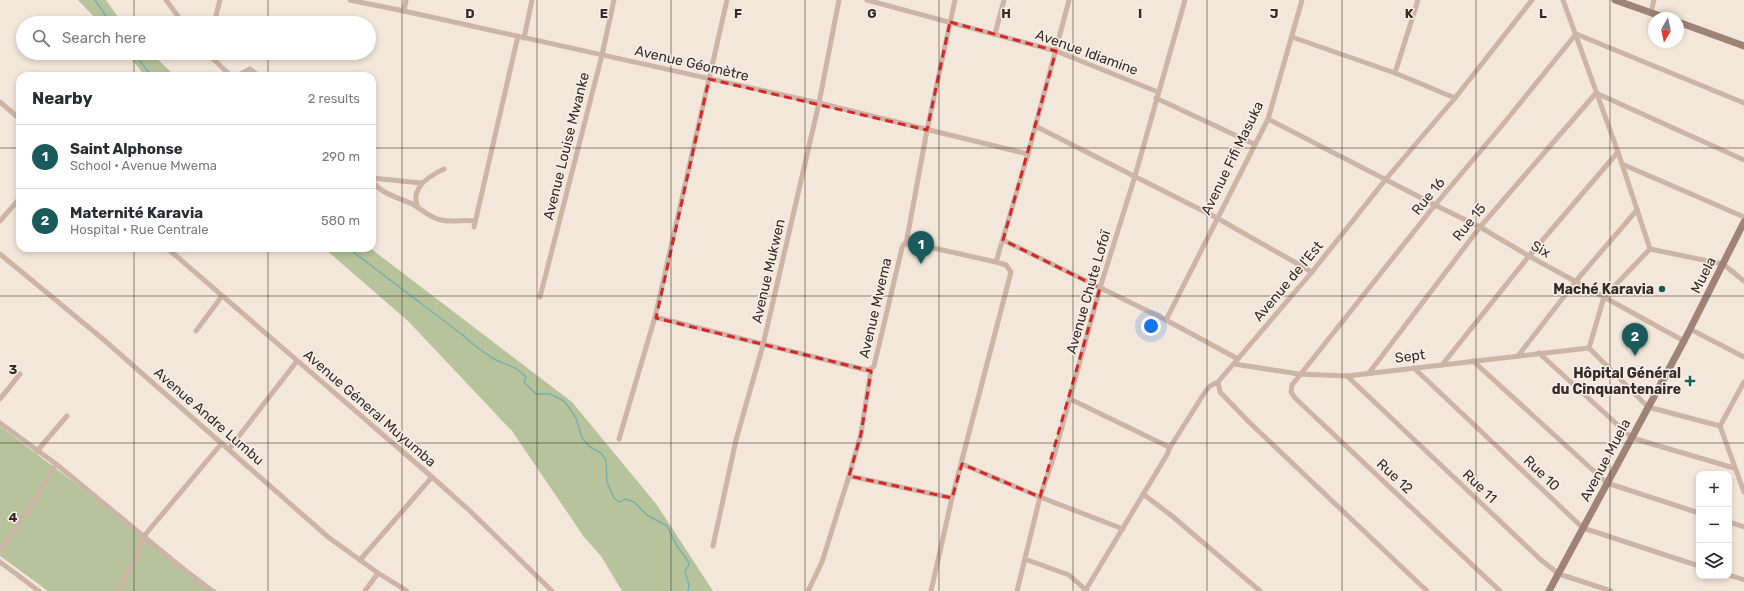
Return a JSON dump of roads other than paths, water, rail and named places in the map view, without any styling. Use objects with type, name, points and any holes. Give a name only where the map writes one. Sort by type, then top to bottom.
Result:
[{"type":"street","points":[[166,0],[178,16]]},
{"type":"street","points":[[216,16],[220,0]]},
{"type":"street","name":"Avenue Géomètre","points":[[350,0],[404,10],[819,103],[1028,154]]},
{"type":"street","points":[[404,10],[406,0]]},
{"type":"street","points":[[524,38],[532,0]]},
{"type":"street","name":"Avenue Louise Mwanke","points":[[540,297],[602,55],[614,0]]},
{"type":"street","points":[[619,439],[655,317],[727,0]]},
{"type":"street","name":"Avenue Mukwen","points":[[713,546],[736,440],[763,345],[819,103],[839,0]]},
{"type":"street","name":"Avenue Idiamine","points":[[867,0],[1056,51],[1158,92]]},
{"type":"street","points":[[906,244],[927,130],[955,0]]},
{"type":"street","points":[[995,34],[1004,0]]},
{"type":"street","points":[[996,262],[1028,154],[1069,0]]},
{"type":"street","name":"Avenue Chute Lofoï","points":[[1017,591],[1040,498],[1054,456],[1100,288],[1135,176],[1185,0]]},
{"type":"street","name":"Avenue Fifi Masuka","points":[[1166,320],[1216,218],[1268,119],[1302,0]]},
{"type":"street","points":[[1395,74],[1418,0]]},
{"type":"street","name":"Avenue de l'Est","points":[[1086,591],[1169,449],[1205,392],[1210,386],[1218,382],[1312,272],[1386,179],[1455,98],[1532,0]]},
{"type":"street","points":[[1563,0],[1618,152],[1650,249]]},
{"type":"street","points":[[1615,0],[1651,12],[1654,0]]},
{"type":"street","points":[[1684,24],[1744,46]]},
{"type":"street","points":[[1576,34],[1744,103]]},
{"type":"street","name":"Rue 16","points":[[1299,374],[1435,205],[1576,34]]},
{"type":"street","points":[[474,227],[518,36]]},
{"type":"street","points":[[1292,37],[1395,74],[1455,98]]},
{"type":"street","points":[[214,60],[227,72]]},
{"type":"street","points":[[1596,93],[1744,160]]},
{"type":"street","name":"Rue 15","points":[[1369,373],[1480,227],[1596,93]]},
{"type":"street","points":[[1156,98],[1254,144]]},
{"type":"street","points":[[0,102],[16,116]]},
{"type":"street","name":"Six","points":[[1268,119],[1480,227],[1529,256],[1684,340]]},
{"type":"street","points":[[1035,126],[1216,218],[1312,272]]},
{"type":"street","points":[[1442,365],[1529,256],[1618,152]]},
{"type":"street","points":[[1622,164],[1744,217]]},
{"type":"street","points":[[419,209],[416,204],[416,194],[421,183],[444,168]]},
{"type":"street","points":[[376,178],[421,183]]},
{"type":"street","points":[[376,186],[381,190],[404,200],[429,216],[442,221],[475,221]]},
{"type":"street","points":[[0,221],[16,203]]},
{"type":"street","points":[[1518,356],[1576,281],[1637,210]]},
{"type":"street","name":"Muela","points":[[1684,340],[1744,222]]},
{"type":"street","points":[[1002,240],[1166,320],[1238,359]]},
{"type":"street","name":"Avenue Mwema","points":[[655,317],[866,370],[871,369],[874,366],[904,244],[912,243],[1008,266],[1011,272],[1010,278],[952,498],[931,591]]},
{"type":"street","points":[[1650,249],[1723,264],[1744,281]]},
{"type":"street","points":[[1650,249],[1604,297],[1589,348],[1648,407],[1720,426]]},
{"type":"street","name":"Avenue Géneral Muyumba","points":[[172,252],[432,476],[552,591]]},
{"type":"street","name":"Avenue Andre Lumbu","points":[[0,254],[104,340],[328,537],[378,573],[407,591]]},
{"type":"street","points":[[196,331],[222,296]]},
{"type":"street","points":[[1690,329],[1744,357]]},
{"type":"street","name":"Avenue Muela","points":[[1549,591],[1684,340]]},
{"type":"street","name":"Sept","points":[[1234,364],[1299,374],[1347,376],[1589,348]]},
{"type":"street","points":[[1539,353],[1632,438],[1734,468]]},
{"type":"street","points":[[229,449],[297,361]]},
{"type":"street","points":[[1473,361],[1608,483],[1696,512]]},
{"type":"street","name":"Rue 10","points":[[1414,368],[1583,528],[1696,565]]},
{"type":"street","points":[[808,591],[822,562],[861,434],[871,369]]},
{"type":"street","points":[[0,399],[20,374]]},
{"type":"street","name":"Rue 12","points":[[1299,374],[1290,388],[1292,396],[1500,591]]},
{"type":"street","name":"Rue 11","points":[[1347,376],[1541,560],[1559,574],[1611,591]]},
{"type":"street","points":[[1218,382],[1220,392],[1249,422],[1427,591]]},
{"type":"street","points":[[1744,382],[1720,426],[1744,492]]},
{"type":"street","points":[[1070,399],[1167,446],[1169,449]]},
{"type":"street","points":[[37,451],[67,416]]},
{"type":"street","points":[[0,423],[56,464],[210,591]]},
{"type":"street","points":[[117,591],[135,560],[144,536],[222,444]]},
{"type":"street","points":[[0,550],[32,504],[56,464]]},
{"type":"street","points":[[962,464],[1040,498],[1123,529]]},
{"type":"street","points":[[360,560],[432,476]]},
{"type":"street","points":[[849,476],[952,498]]},
{"type":"street","points":[[1143,494],[1172,516],[1260,591]]},
{"type":"street","points":[[1732,523],[1744,527]]},
{"type":"street","points":[[1025,559],[1069,575],[1086,591]]},
{"type":"street","points":[[0,562],[39,591]]},
{"type":"street","points":[[365,591],[378,573]]},
{"type":"street","points":[[1732,576],[1744,580]]},
{"type":"waterway","points":[[95,0],[106,16]]},
{"type":"waterway","points":[[139,60],[149,72]]},
{"type":"waterway","points":[[353,252],[482,351],[494,359],[515,368],[522,373],[526,377],[524,382],[536,394],[550,394],[564,401],[576,418],[582,438],[590,447],[601,453],[606,460],[607,482],[614,498],[619,502],[626,499],[634,502],[647,515],[667,526],[677,546],[688,561],[689,565],[685,571],[689,585],[688,591]]},
{"type":"place","name":"Saint Alphonse","points":[[921,264]]},
{"type":"place","name":"Maché Karavia","points":[[1662,289]]},
{"type":"place","name":"Maternité Karavia","points":[[1635,356]]},
{"type":"place","name":"Hôpital Général du Cinquantenaire","points":[[1690,381]]}]
